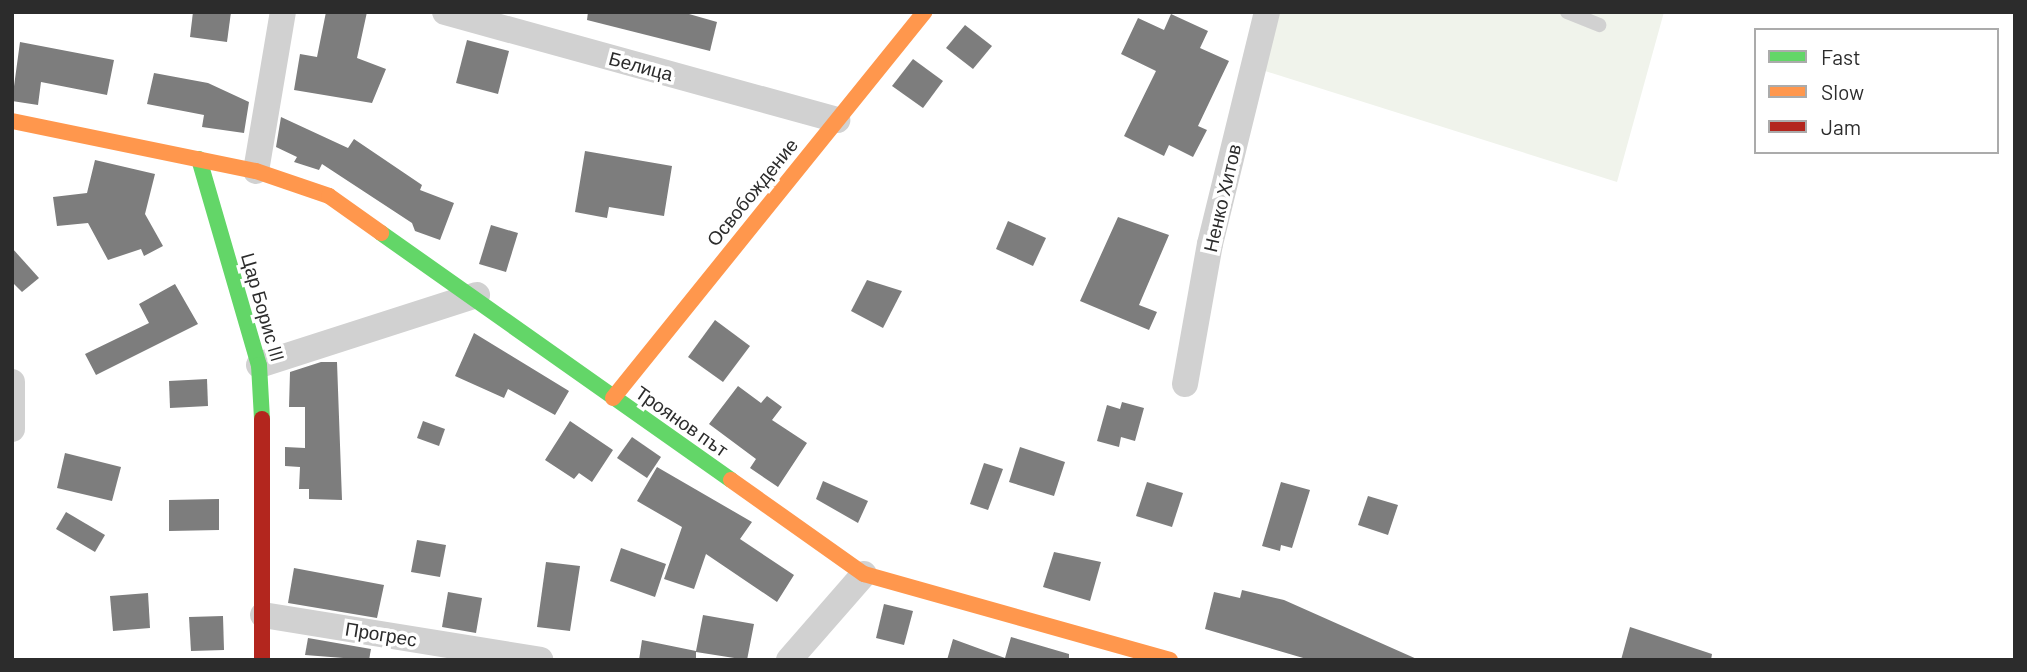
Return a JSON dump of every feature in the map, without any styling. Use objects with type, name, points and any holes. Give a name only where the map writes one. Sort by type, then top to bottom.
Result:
[{"type":"street","points":[[256,171],[283,12]]},
{"type":"street","name":"Белица","points":[[445,12],[837,120]]},
{"type":"street","name":"Освобождение","points":[[613,398],[924,12]]},
{"type":"street","name":"Ненко Хитов","points":[[1185,384],[1210,244],[1267,12]]},
{"type":"street","points":[[12,121],[199,159]]},
{"type":"street","name":"Троянов път","points":[[199,159],[256,171],[329,196],[477,295],[613,398],[864,574],[1110,652],[1170,660]]},
{"type":"street","name":"Цар Борис III","points":[[199,159],[259,365],[262,660]]},
{"type":"street","points":[[259,365],[477,295]]},
{"type":"street","points":[[12,382],[12,429]]},
{"type":"street","points":[[789,660],[864,574]]},
{"type":"street","name":"Прогрес","points":[[263,615],[540,660]]},
{"type":"lane","points":[[1567,12],[1599,25]]},
{"type":"shaded area","points":[[1272,12],[1664,12],[1617,182],[1262,70]]},
{"type":"building","points":[[193,12],[231,12],[227,42],[190,37]]},
{"type":"building","points":[[326,12],[367,12],[357,58],[386,69],[372,103],[294,90],[300,54],[317,57]]},
{"type":"building","points":[[588,12],[682,12],[717,22],[710,51],[587,20]]},
{"type":"building","points":[[1171,14],[1208,31],[1200,48],[1229,61],[1198,126],[1207,130],[1193,157],[1169,145],[1164,156],[1124,136],[1156,71],[1121,54],[1138,18],[1164,30]]},
{"type":"building","points":[[965,25],[992,46],[973,69],[946,48]]},
{"type":"building","points":[[467,40],[509,51],[498,94],[456,83]]},
{"type":"building","points":[[20,42],[114,60],[107,95],[41,82],[38,105],[12,101]]},
{"type":"building","points":[[913,59],[943,81],[923,108],[892,86]]},
{"type":"building","points":[[154,73],[208,83],[249,102],[244,133],[202,127],[204,115],[147,104]]},
{"type":"building","points":[[281,117],[348,148],[354,139],[422,185],[420,190],[454,203],[440,240],[415,231],[412,223],[322,164],[319,170],[294,162],[297,157],[276,147]]},
{"type":"building","points":[[585,151],[672,166],[664,216],[609,207],[607,218],[575,212]]},
{"type":"building","points":[[95,160],[155,174],[145,214],[163,246],[144,256],[141,249],[108,260],[88,223],[57,226],[53,197],[87,193]]},
{"type":"building","points":[[1118,217],[1169,235],[1139,305],[1157,312],[1149,330],[1080,301]]},
{"type":"building","points":[[1008,221],[1046,238],[1033,266],[996,249]]},
{"type":"building","points":[[491,225],[518,233],[506,272],[479,264]]},
{"type":"building","points":[[12,248],[39,278],[22,292],[12,282]]},
{"type":"building","points":[[867,280],[902,291],[883,328],[851,311]]},
{"type":"building","points":[[175,284],[198,324],[96,375],[85,354],[149,323],[139,304]]},
{"type":"building","points":[[715,320],[750,346],[723,382],[688,357]]},
{"type":"building","points":[[474,333],[569,391],[555,415],[508,389],[504,398],[455,376]]},
{"type":"building","points":[[321,362],[337,362],[342,500],[309,499],[309,489],[299,489],[300,467],[285,466],[285,447],[305,448],[305,407],[289,407],[290,372]]},
{"type":"building","points":[[207,379],[208,406],[170,408],[169,381]]},
{"type":"building","points":[[738,386],[761,403],[767,396],[782,407],[772,420],[807,443],[778,487],[750,468],[756,459],[709,424]]},
{"type":"building","points":[[1122,402],[1144,408],[1135,441],[1121,437],[1119,447],[1097,441],[1107,405],[1120,409]]},
{"type":"building","points":[[423,421],[445,429],[439,446],[417,438]]},
{"type":"building","points":[[570,421],[613,450],[592,482],[579,473],[574,479],[545,460]]},
{"type":"building","points":[[632,437],[661,457],[647,478],[617,458]]},
{"type":"building","points":[[1020,447],[1065,462],[1054,496],[1009,482]]},
{"type":"building","points":[[65,453],[121,467],[112,501],[57,488]]},
{"type":"building","points":[[984,463],[1003,469],[988,510],[970,504]]},
{"type":"building","points":[[657,467],[752,522],[740,539],[794,575],[777,602],[706,554],[694,589],[664,579],[682,527],[637,501]]},
{"type":"building","points":[[823,481],[868,501],[858,523],[816,499]]},
{"type":"building","points":[[1147,482],[1183,493],[1172,527],[1136,516]]},
{"type":"building","points":[[1281,482],[1310,490],[1292,548],[1281,545],[1280,551],[1262,546]]},
{"type":"building","points":[[1368,496],[1398,505],[1388,535],[1358,525]]},
{"type":"building","points":[[219,499],[219,530],[169,531],[169,500]]},
{"type":"building","points":[[66,512],[105,535],[95,552],[56,529]]},
{"type":"building","points":[[417,540],[446,545],[440,577],[411,572]]},
{"type":"building","points":[[621,548],[666,564],[655,597],[610,581]]},
{"type":"building","points":[[1054,552],[1101,562],[1090,601],[1043,587]]},
{"type":"building","points":[[546,562],[580,566],[570,631],[537,627]]},
{"type":"building","points":[[294,568],[384,585],[377,618],[288,603]]},
{"type":"building","points":[[1242,590],[1284,600],[1419,660],[1310,660],[1205,629],[1214,592],[1240,598]]},
{"type":"building","points":[[448,592],[482,598],[476,633],[442,627]]},
{"type":"building","points":[[148,593],[150,628],[113,631],[110,596]]},
{"type":"building","points":[[884,604],[913,611],[904,645],[876,638]]},
{"type":"building","points":[[703,615],[754,624],[747,660],[696,652],[696,660],[639,660],[642,640],[696,651]]},
{"type":"building","points":[[223,616],[224,650],[191,651],[189,617]]},
{"type":"building","points":[[1630,627],[1712,654],[1711,660],[1621,660]]},
{"type":"building","points":[[1011,637],[1069,654],[1069,660],[947,660],[953,639],[1005,658]]},
{"type":"building","points":[[308,638],[371,649],[369,660],[305,655]]},
{"type":"traffic: fast","points":[[199,159],[259,365],[262,419]]},
{"type":"traffic: fast","points":[[381,233],[731,480]]},
{"type":"traffic: slow","points":[[613,398],[924,12]]},
{"type":"traffic: slow","points":[[12,121],[256,171],[329,196],[381,233]]},
{"type":"traffic: slow","points":[[731,480],[864,574],[1170,660]]},
{"type":"traffic: jam","points":[[262,419],[262,660]]}]
